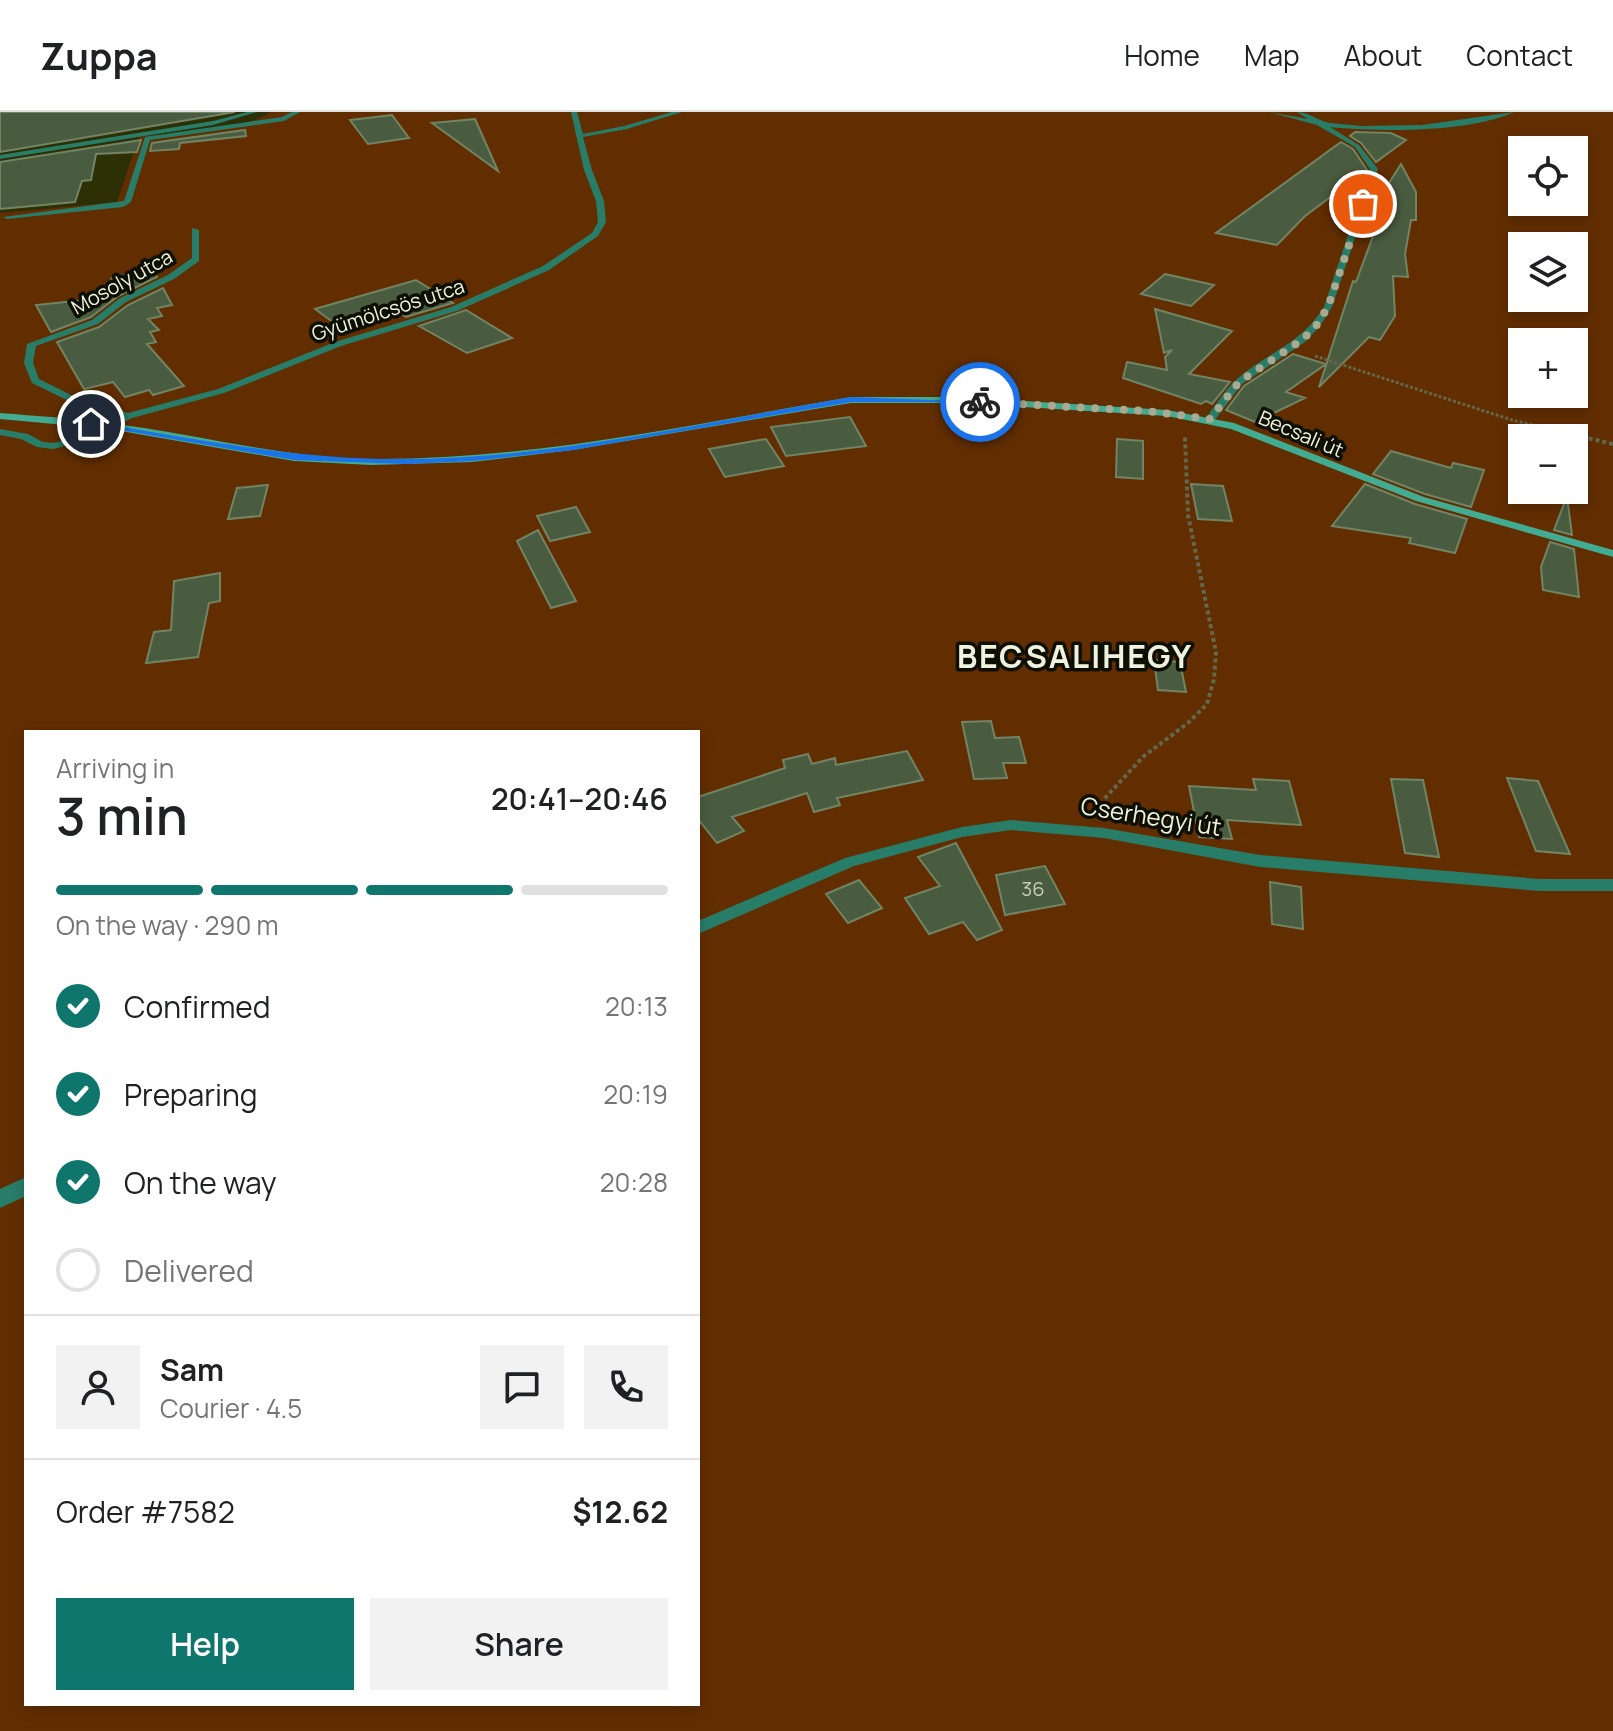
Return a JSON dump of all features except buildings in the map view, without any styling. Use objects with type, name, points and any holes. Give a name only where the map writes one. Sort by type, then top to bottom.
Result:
[{"type":"main road","name":"Becsali út","points":[[0,416],[109,426],[294,458],[381,462],[472,459],[573,447],[851,400],[959,400],[1190,415],[1256,435],[1392,490],[1613,554]]},
{"type":"street","points":[[0,157],[213,123],[254,112]]},
{"type":"street","points":[[7,217],[120,205],[127,202],[147,138],[284,119],[297,112]]},
{"type":"street","name":"Gyümölcsös utca","points":[[109,426],[128,416],[221,391],[338,344],[425,320],[546,268],[595,234],[602,222],[600,201],[574,112]]},
{"type":"street","points":[[580,136],[625,128],[679,112]]},
{"type":"street","points":[[1272,112],[1322,125],[1414,126],[1480,120],[1511,112]]},
{"type":"street","points":[[1210,419],[1239,382],[1291,348],[1316,326],[1328,307],[1374,169],[1357,146],[1300,112]]},
{"type":"street","name":"Mosoly utca","points":[[128,416],[80,403],[35,381],[27,361],[32,344],[95,322],[123,300],[185,269],[196,259],[195,230]]},
{"type":"street","points":[[0,432],[53,446],[82,439],[109,426]]},
{"type":"street","name":"Cserhegyi út","points":[[700,927],[850,862],[962,832],[1011,825],[1104,833],[1260,861],[1540,885],[1613,885]]},
{"type":"street","points":[[0,1199],[24,1187]]},
{"type":"path","points":[[1291,348],[1512,420],[1613,444]]},
{"type":"path","points":[[1104,833],[1104,799],[1144,756],[1188,723],[1207,704],[1214,679],[1216,652],[1188,515],[1183,442],[1190,415]]},
{"type":"shaded area","points":[[0,112],[271,112],[265,117],[225,126],[117,202],[0,213]]},
{"type":"shaded area","points":[[271,112],[1613,112],[1613,1731],[0,1731],[0,213],[117,202],[139,137],[245,123]]},
{"type":"way so far","points":[[980,402],[1147,411],[1210,419],[1239,382],[1302,340],[1316,326],[1328,307],[1363,204]]},
{"type":"district","name":"BECSALIHEGY","points":[[1075,657]]},
{"type":"route","points":[[91,424],[294,458],[405,462],[472,459],[573,447],[851,400],[889,398],[980,402]]}]
